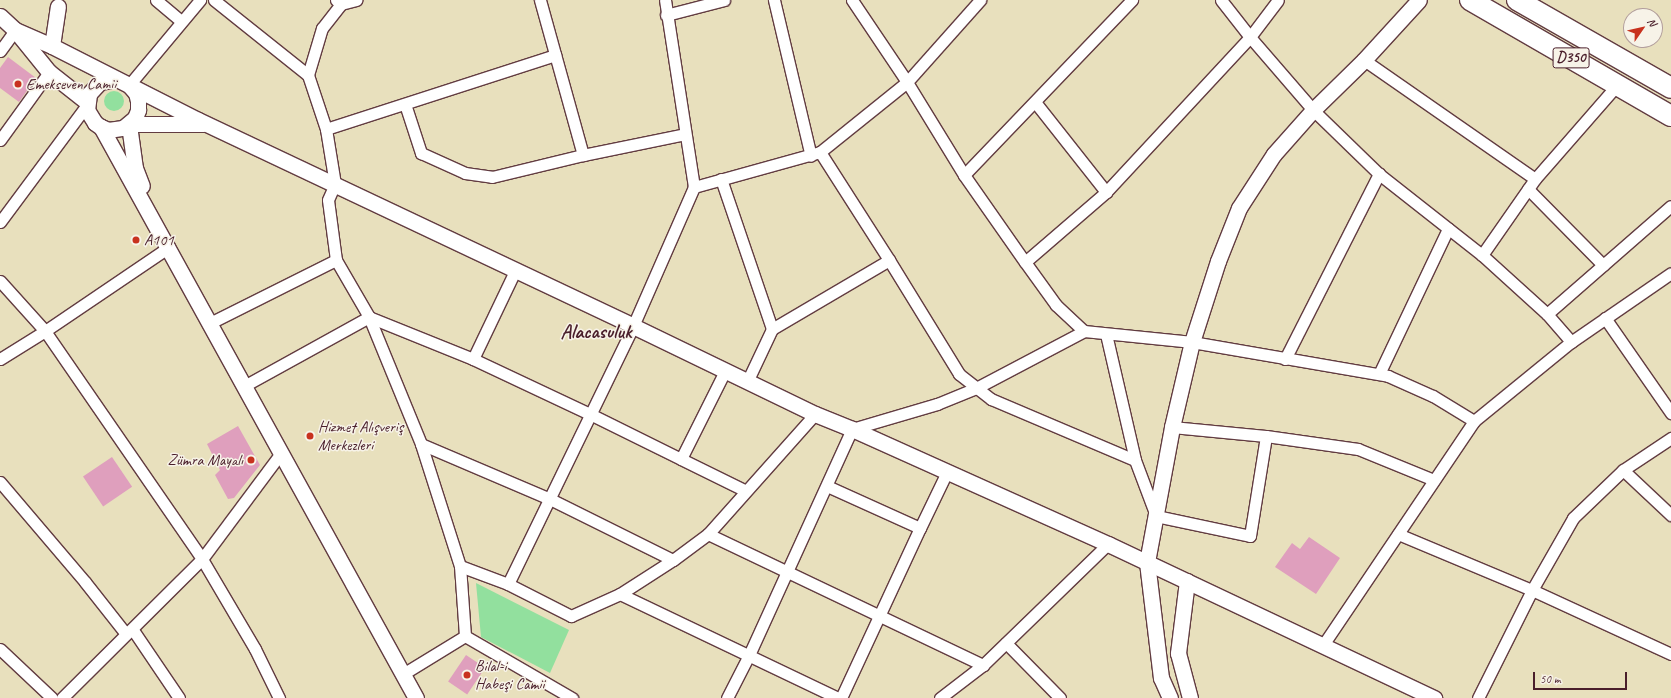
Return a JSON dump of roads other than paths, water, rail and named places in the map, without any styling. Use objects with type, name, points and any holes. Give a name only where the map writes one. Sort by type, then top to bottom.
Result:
[{"type":"highway","name":"D350","points":[[1470,0],[1671,116]]},
{"type":"highway","name":"D350","points":[[1517,0],[1671,88]]},
{"type":"main road","points":[[1170,698],[1161,678],[1147,562],[1172,427],[1192,342],[1218,261],[1239,208],[1274,154],[1313,110],[1364,60],[1419,0]]},
{"type":"main road","points":[[52,46],[60,2]]},
{"type":"main road","points":[[0,16],[15,30],[49,72],[87,103]]},
{"type":"main road","points":[[15,30],[52,46],[206,124],[633,326],[815,414],[852,429],[1108,544],[1434,698]]},
{"type":"main road","points":[[169,247],[135,168],[129,124],[138,110],[136,93],[125,83],[108,79],[97,84],[89,94],[87,103],[90,117],[101,127],[169,247],[416,698]]},
{"type":"main road","points":[[101,127],[116,130],[129,124],[206,124]]},
{"type":"main road","points":[[1186,696],[1178,653],[1187,581]]},
{"type":"street","points":[[156,0],[182,21]]},
{"type":"street","points":[[125,83],[200,0]]},
{"type":"street","points":[[214,0],[308,74],[326,129],[334,184],[328,200],[336,260],[369,317],[422,444],[460,566],[465,636]]},
{"type":"street","points":[[308,74],[322,28],[338,2],[356,0]]},
{"type":"street","points":[[540,0],[583,155]]},
{"type":"street","points":[[508,584],[592,415],[694,187],[666,15],[665,0]]},
{"type":"street","points":[[666,15],[724,0]]},
{"type":"street","points":[[774,0],[815,154],[889,260],[959,374],[991,399],[1135,460]]},
{"type":"street","points":[[852,0],[907,82],[964,175],[1056,305],[1084,331],[1192,342],[1388,376],[1433,396],[1474,421]]},
{"type":"street","points":[[694,187],[815,154],[907,82],[980,0]]},
{"type":"street","points":[[964,175],[1132,0]]},
{"type":"street","points":[[1221,0],[1250,37],[1313,110],[1379,174],[1482,255],[1547,314],[1571,342]]},
{"type":"street","points":[[1025,262],[1106,192],[1250,37],[1278,0]]},
{"type":"street","points":[[0,51],[15,30]]},
{"type":"street","points":[[326,129],[556,55]]},
{"type":"street","points":[[1364,60],[1536,179]]},
{"type":"street","points":[[0,140],[49,72]]},
{"type":"street","points":[[1482,255],[1528,189],[1617,85]]},
{"type":"street","points":[[1035,102],[1106,192]]},
{"type":"street","points":[[0,222],[87,103]]},
{"type":"street","points":[[405,104],[421,153],[465,173],[492,177],[583,155],[685,134]]},
{"type":"street","points":[[1285,358],[1379,174]]},
{"type":"street","points":[[721,179],[772,329]]},
{"type":"street","points":[[1528,189],[1603,265]]},
{"type":"street","points":[[1547,314],[1671,206]]},
{"type":"street","points":[[1379,374],[1448,229]]},
{"type":"street","points":[[0,359],[45,331],[169,247]]},
{"type":"street","points":[[210,323],[336,260]]},
{"type":"street","points":[[748,382],[772,329],[889,260]]},
{"type":"street","points":[[473,359],[515,270]]},
{"type":"street","points":[[1323,645],[1474,421],[1571,342],[1671,273]]},
{"type":"street","points":[[0,281],[45,331],[202,559],[255,650],[280,698]]},
{"type":"street","points":[[369,317],[473,359],[592,415],[746,491]]},
{"type":"street","points":[[244,386],[369,317]]},
{"type":"street","points":[[1605,318],[1671,413]]},
{"type":"street","points":[[727,698],[749,655],[852,429],[937,404],[976,388],[1084,331]]},
{"type":"street","points":[[1106,334],[1135,460],[1156,516],[1250,536],[1266,436]]},
{"type":"street","points":[[681,459],[725,371]]},
{"type":"street","points":[[460,566],[508,584],[571,616],[620,594],[673,560],[708,534],[815,414]]},
{"type":"street","points":[[1172,427],[1266,436],[1358,449],[1434,480]]},
{"type":"street","points":[[1478,698],[1532,590],[1573,518],[1623,470],[1671,438]]},
{"type":"street","points":[[422,444],[550,499],[673,560]]},
{"type":"street","points":[[62,698],[202,559],[281,453]]},
{"type":"street","points":[[1623,470],[1671,515]]},
{"type":"street","points":[[841,698],[947,472]]},
{"type":"street","points":[[0,482],[130,632],[179,698]]},
{"type":"street","points":[[827,486],[920,528]]},
{"type":"street","points":[[708,534],[984,665]]},
{"type":"street","points":[[1398,534],[1532,590],[1671,654]]},
{"type":"street","points":[[940,698],[984,665],[1108,544]]},
{"type":"street","points":[[620,594],[838,698]]},
{"type":"street","points":[[403,674],[465,636]]},
{"type":"street","points":[[465,636],[572,698]]},
{"type":"street","points":[[1006,643],[1060,698]]},
{"type":"street","points":[[0,649],[52,698]]},
{"type":"place","name":"Emekseven Camii","points":[[18,84]]},
{"type":"place","name":"A101","points":[[136,240]]},
{"type":"place","name":"Hizmet Alışveriş Merkezleri","points":[[310,436]]},
{"type":"place","name":"Zümra Mayalı","points":[[251,460]]},
{"type":"place","name":"Bilal-i Habeşi Camii","points":[[467,675]]},
{"type":"district","name":"Alacasuluk","points":[[596,331]]}]
